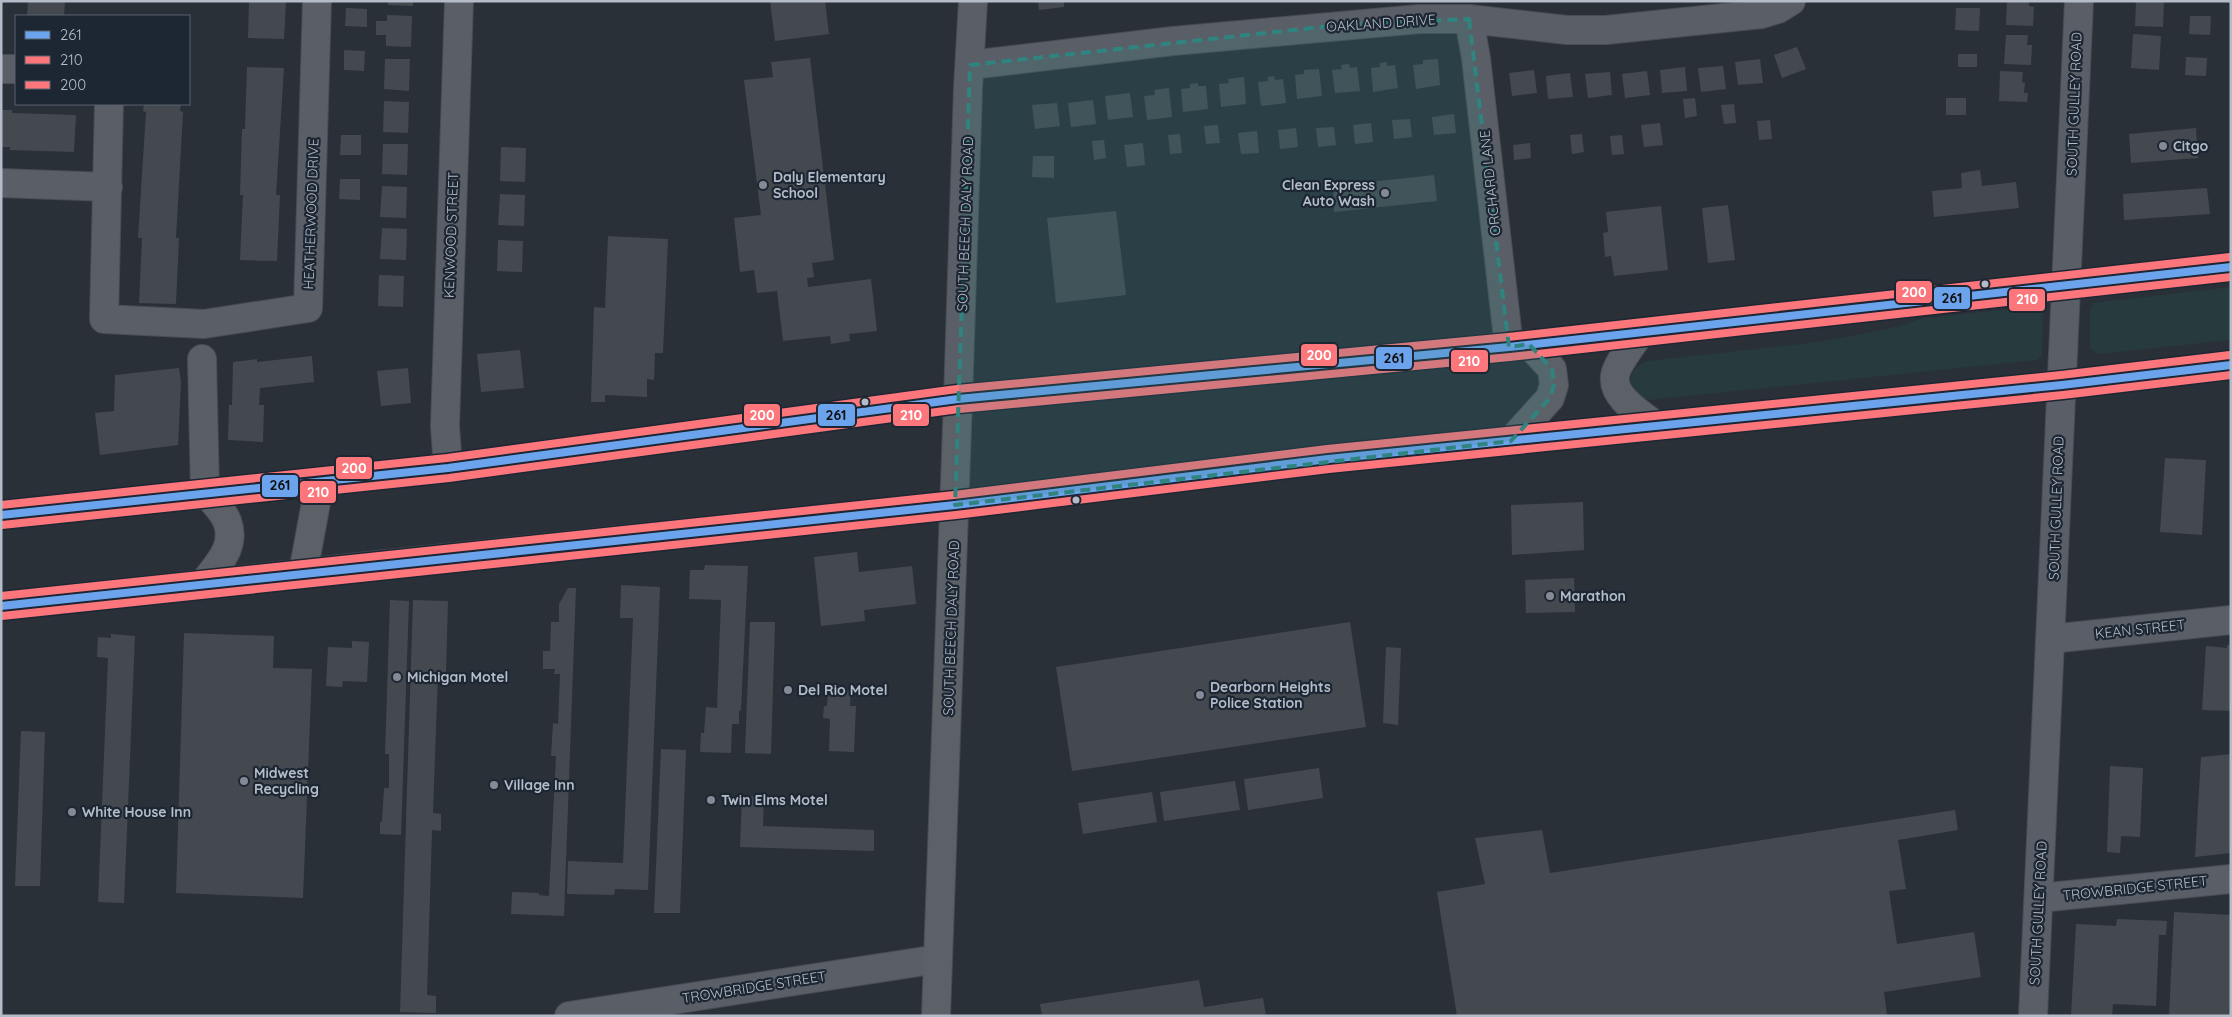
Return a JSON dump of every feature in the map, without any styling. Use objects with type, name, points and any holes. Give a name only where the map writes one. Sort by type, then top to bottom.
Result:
[{"type":"main road","points":[[1,515],[205,492],[448,468],[958,400],[1519,345],[2231,267]]},
{"type":"main road","points":[[1641,332],[1614,375],[1616,388],[1625,400],[1656,426]]},
{"type":"main road","points":[[1511,441],[1550,398],[1554,385],[1552,369],[1519,345]]},
{"type":"main road","points":[[1,606],[955,505],[1328,459],[2062,385],[2231,365]]},
{"type":"main road","name":"SOUTH BEECH DALY ROAD","points":[[936,1016],[958,400]]},
{"type":"main road","points":[[302,573],[320,481]]},
{"type":"main road","points":[[202,584],[226,556],[229,531],[227,519],[205,492]]},
{"type":"street","name":"HEATHERWOOD DRIVE","points":[[109,105],[104,319],[204,324],[308,308],[317,1]]},
{"type":"street","name":"KENWOOD STREET","points":[[448,468],[445,426],[459,1]]},
{"type":"street","name":"SOUTH BEECH DALY ROAD","points":[[958,400],[973,1]]},
{"type":"street","name":"OAKLAND DRIVE","points":[[970,65],[1173,41],[1419,19],[1470,19],[1567,30],[1606,30],[1762,14],[1778,9],[1791,1]]},
{"type":"street","name":"SOUTH GULLEY ROAD","points":[[2033,1016],[2079,1]]},
{"type":"street","name":"ORCHARD LANE","points":[[1470,19],[1519,345]]},
{"type":"street","points":[[1,69],[15,69]]},
{"type":"street","points":[[1,183],[108,186]]},
{"type":"street","points":[[202,359],[205,492]]},
{"type":"street","name":"KEAN STREET","points":[[2050,639],[2231,620]]},
{"type":"street","name":"TROWBRIDGE STREET","points":[[2039,898],[2231,879]]},
{"type":"street","name":"TROWBRIDGE STREET","points":[[569,1016],[938,959]]},
{"type":"highlighted area","points":[[1469,19],[1509,347],[1529,344],[1552,369],[1554,385],[1550,398],[1511,441],[955,505],[970,65],[1349,24]]},
{"type":"green space","points":[[2231,287],[2231,340],[2098,354],[2090,348],[2090,311],[2093,303]]},
{"type":"green space","points":[[2039,306],[2043,308],[2042,356],[2037,360],[1648,400],[1635,391],[1631,381],[1631,375],[1634,370],[1647,361],[1819,342],[1897,327],[1924,318]]},
{"type":"building","points":[[28,1],[65,1],[64,15],[27,15]]},
{"type":"building","points":[[249,1],[286,1],[284,39],[248,38]]},
{"type":"building","points":[[388,1],[413,1],[413,6],[388,5]]},
{"type":"building","points":[[770,1],[825,1],[829,34],[775,41]]},
{"type":"building","points":[[1038,1],[1064,1],[1064,7],[1039,10]]},
{"type":"building","points":[[2007,1],[2029,1],[2029,6],[2034,7],[2033,26],[2006,25]]},
{"type":"building","points":[[2136,1],[2164,1],[2163,27],[2135,26]]},
{"type":"building","points":[[346,8],[367,9],[367,27],[345,26]]},
{"type":"building","points":[[1956,8],[1980,8],[1979,31],[1955,30]]},
{"type":"building","points":[[387,15],[412,16],[411,47],[386,46],[386,35],[376,35],[376,21],[387,21]]},
{"type":"building","points":[[2190,16],[2211,16],[2210,35],[2189,34]]},
{"type":"building","points":[[2133,34],[2161,36],[2159,70],[2131,68]]},
{"type":"building","points":[[2006,35],[2028,35],[2027,45],[2032,45],[2031,65],[2004,64]]},
{"type":"building","points":[[1797,47],[1806,69],[1782,78],[1774,55]]},
{"type":"building","points":[[344,50],[365,51],[364,71],[344,70]]},
{"type":"building","points":[[1958,54],[1977,54],[1977,67],[1958,67]]},
{"type":"building","points":[[2186,57],[2207,58],[2206,76],[2185,75]]},
{"type":"building","points":[[810,58],[834,260],[812,263],[814,277],[807,278],[808,287],[871,279],[877,331],[849,334],[850,341],[831,344],[830,336],[783,341],[777,291],[757,293],[754,270],[740,272],[734,218],[761,215],[744,80],[773,77],[771,62]]},
{"type":"building","points":[[385,59],[410,59],[409,91],[384,89]]},
{"type":"building","points":[[1438,59],[1440,85],[1416,89],[1413,65],[1423,64],[1423,60]]},
{"type":"building","points":[[1760,59],[1763,83],[1738,85],[1735,62]]},
{"type":"building","points":[[1387,62],[1387,66],[1395,65],[1398,88],[1373,92],[1371,68],[1380,67],[1380,63]]},
{"type":"building","points":[[1349,64],[1350,68],[1357,67],[1360,91],[1335,93],[1332,70],[1342,69],[1341,65]]},
{"type":"building","points":[[1723,66],[1726,89],[1701,92],[1698,68]]},
{"type":"building","points":[[247,67],[284,68],[276,195],[280,195],[277,261],[240,260],[243,195],[240,195],[242,129],[245,129]]},
{"type":"building","points":[[1685,67],[1687,91],[1662,93],[1660,70]]},
{"type":"building","points":[[1319,69],[1322,96],[1297,99],[1295,75],[1304,74],[1304,70]]},
{"type":"building","points":[[1534,70],[1537,93],[1512,96],[1509,73]]},
{"type":"building","points":[[1647,71],[1650,95],[1625,98],[1622,74]]},
{"type":"building","points":[[2000,71],[2023,72],[2022,82],[2025,83],[2024,93],[2028,93],[2027,102],[1999,101]]},
{"type":"building","points":[[1610,72],[1612,95],[1588,98],[1585,74]]},
{"type":"building","points":[[1570,73],[1573,97],[1548,99],[1546,76]]},
{"type":"building","points":[[1274,76],[1275,80],[1283,79],[1286,103],[1261,106],[1258,82],[1268,81],[1268,77]]},
{"type":"building","points":[[1244,77],[1246,104],[1221,107],[1219,84],[1229,83],[1228,79]]},
{"type":"building","points":[[1198,83],[1198,86],[1206,86],[1208,109],[1183,112],[1181,89],[1190,88],[1190,84]]},
{"type":"building","points":[[1169,88],[1172,117],[1147,120],[1144,96],[1155,95],[1154,90]]},
{"type":"building","points":[[1130,93],[1133,117],[1108,120],[1105,96]]},
{"type":"building","points":[[1695,98],[1697,116],[1685,118],[1683,99]]},
{"type":"building","points":[[1946,98],[1966,98],[1966,115],[1946,115]]},
{"type":"building","points":[[1093,100],[1096,124],[1071,127],[1068,103]]},
{"type":"building","points":[[384,101],[409,102],[408,133],[383,132]]},
{"type":"building","points":[[1057,103],[1060,126],[1035,129],[1032,105]]},
{"type":"building","points":[[1734,104],[1736,123],[1724,124],[1721,105]]},
{"type":"building","points":[[144,105],[181,105],[180,111],[183,112],[176,238],[179,238],[176,304],[139,303],[142,238],[138,238],[146,112],[143,111]]},
{"type":"building","points":[[1,110],[12,110],[12,113],[76,115],[74,152],[10,150],[10,147],[1,147]]},
{"type":"building","points":[[1454,114],[1456,133],[1434,135],[1432,117]]},
{"type":"building","points":[[1410,119],[1412,137],[1394,139],[1392,120]]},
{"type":"building","points":[[1770,120],[1772,139],[1759,140],[1757,121]]},
{"type":"building","points":[[1371,123],[1373,142],[1355,144],[1353,125]]},
{"type":"building","points":[[1660,123],[1663,145],[1644,147],[1641,125]]},
{"type":"building","points":[[1218,125],[1220,143],[1206,144],[1204,126]]},
{"type":"building","points":[[1334,127],[1336,145],[1318,147],[1316,128]]},
{"type":"building","points":[[1296,128],[1298,147],[1280,149],[1278,130]]},
{"type":"building","name":"Citgo","points":[[2196,128],[2198,158],[2131,163],[2129,134]]},
{"type":"building","points":[[1257,131],[1259,153],[1241,154],[1238,133]]},
{"type":"building","points":[[1180,134],[1182,153],[1170,154],[1168,135]]},
{"type":"building","points":[[1582,134],[1584,152],[1572,154],[1570,135]]},
{"type":"building","points":[[341,135],[361,135],[361,155],[340,155]]},
{"type":"building","points":[[1622,135],[1624,154],[1612,155],[1610,136]]},
{"type":"building","points":[[1104,140],[1106,158],[1094,160],[1092,141]]},
{"type":"building","points":[[1143,143],[1145,165],[1127,167],[1124,145]]},
{"type":"building","points":[[1530,143],[1531,158],[1514,160],[1513,145]]},
{"type":"building","points":[[383,144],[408,144],[407,175],[382,174]]},
{"type":"building","points":[[501,147],[526,148],[525,182],[500,181]]},
{"type":"building","points":[[1033,156],[1054,156],[1054,178],[1032,177]]},
{"type":"building","points":[[1980,170],[1982,186],[2016,182],[2019,208],[1934,217],[1932,191],[1962,188],[1961,173]]},
{"type":"building","name":"Clean Express Auto Wash","points":[[1434,175],[1437,201],[1334,212],[1333,186]]},
{"type":"building","points":[[340,179],[360,179],[360,200],[339,199]]},
{"type":"building","points":[[382,186],[407,187],[406,218],[380,217]]},
{"type":"building","points":[[2207,188],[2210,214],[2124,220],[2123,194]]},
{"type":"building","points":[[500,194],[525,195],[524,226],[498,225]]},
{"type":"building","points":[[1728,205],[1735,260],[1708,263],[1702,208]]},
{"type":"building","points":[[1661,206],[1668,270],[1614,276],[1611,256],[1605,257],[1603,233],[1608,232],[1606,212]]},
{"type":"building","points":[[1116,211],[1126,295],[1056,303],[1047,218]]},
{"type":"building","points":[[382,228],[407,229],[406,260],[380,259]]},
{"type":"building","points":[[608,236],[668,239],[663,353],[655,353],[654,380],[647,379],[647,397],[605,395],[605,402],[591,402],[594,307],[605,308]]},
{"type":"building","points":[[498,240],[523,241],[522,272],[497,271]]},
{"type":"building","points":[[379,275],[404,276],[403,307],[378,306]]},
{"type":"building","points":[[520,350],[524,388],[481,392],[477,354]]},
{"type":"building","points":[[312,356],[314,382],[260,388],[259,405],[264,405],[263,442],[228,440],[229,405],[232,405],[233,362],[257,359],[257,362]]},
{"type":"building","points":[[179,368],[181,382],[178,445],[100,455],[95,413],[114,411],[115,375]]},
{"type":"building","points":[[408,368],[411,403],[381,406],[377,371]]},
{"type":"building","points":[[2165,458],[2206,460],[2202,535],[2160,532]]},
{"type":"building","points":[[1583,502],[1584,550],[1512,555],[1511,505]]},
{"type":"building","points":[[857,552],[859,572],[912,566],[916,604],[864,610],[865,621],[821,626],[814,557]]},
{"type":"building","points":[[705,565],[748,566],[741,710],[739,711],[739,724],[732,724],[731,753],[700,752],[701,733],[704,733],[706,707],[717,708],[721,600],[689,599],[690,570],[704,570]]},
{"type":"building","name":"Marathon","points":[[1574,578],[1575,612],[1526,613],[1525,580]]},
{"type":"building","points":[[621,585],[660,587],[648,890],[615,889],[614,895],[567,894],[568,861],[623,863],[633,618],[620,618]]},
{"type":"building","points":[[568,588],[576,588],[564,916],[511,914],[512,892],[539,893],[539,895],[549,896],[556,756],[551,756],[553,723],[558,724],[560,674],[554,674],[555,669],[543,669],[543,651],[550,651],[551,622],[559,622],[559,604]]},
{"type":"building","name":"Michigan Motel","points":[[390,600],[409,601],[401,835],[380,834],[384,788],[389,788],[389,754],[385,754]]},
{"type":"building","points":[[413,600],[448,601],[446,672],[438,672],[433,813],[441,814],[441,831],[432,830],[427,995],[436,996],[436,1013],[400,1012]]},
{"type":"building","points":[[750,622],[775,622],[771,754],[745,753]]},
{"type":"building","points":[[1350,622],[1366,727],[1072,771],[1056,667]]},
{"type":"building","name":"Midwest Recycling","points":[[184,633],[274,636],[273,668],[312,669],[303,898],[176,893]]},
{"type":"building","points":[[111,634],[135,636],[124,903],[98,902],[108,658],[97,657],[98,637],[111,638]]},
{"type":"building","points":[[352,641],[369,642],[367,682],[343,681],[342,687],[326,686],[328,647],[352,648]]},
{"type":"building","points":[[2227,645],[2231,645],[2231,711],[2202,710],[2206,646],[2227,648]]},
{"type":"building","points":[[1386,647],[1401,648],[1398,725],[1383,723]]},
{"type":"building","points":[[828,690],[851,690],[850,706],[856,706],[854,752],[829,751],[830,719],[823,718],[824,706],[827,706]]},
{"type":"building","points":[[21,731],[45,732],[40,886],[15,886]]},
{"type":"building","points":[[661,749],[686,750],[680,913],[654,913]]},
{"type":"building","points":[[2231,754],[2231,853],[2195,857],[2201,757]]},
{"type":"building","points":[[2110,766],[2143,768],[2140,837],[2121,836],[2120,853],[2107,852]]},
{"type":"building","points":[[1319,768],[1323,798],[1248,810],[1244,779]]},
{"type":"building","points":[[1235,781],[1240,810],[1164,821],[1160,792]]},
{"type":"building","points":[[1152,792],[1157,822],[1083,834],[1078,803]]},
{"type":"building","points":[[742,796],[764,797],[763,826],[874,830],[874,851],[740,847]]},
{"type":"building","points":[[1955,810],[1958,830],[1898,840],[1906,889],[1889,891],[1897,944],[1974,932],[1981,977],[1884,992],[1887,1016],[1457,1016],[1437,892],[1485,884],[1475,838],[1542,830],[1550,873]]},
{"type":"building","points":[[2174,912],[2231,915],[2231,1016],[2169,1016]]},
{"type":"building","points":[[2117,919],[2167,921],[2166,935],[2159,935],[2156,1006],[2113,1004],[2112,1016],[2071,1016],[2076,924],[2116,926]]},
{"type":"building","points":[[1199,980],[1204,1007],[1263,998],[1266,1016],[1042,1016],[1040,1004]]},
{"type":"transit line","name":"200","points":[[1,505],[447,458],[957,389],[1508,337],[2230,257]]},
{"type":"transit line","name":"261","points":[[1,515],[448,468],[958,399],[1509,347],[2231,267]]},
{"type":"transit line","name":"210","points":[[2,525],[449,478],[959,409],[1510,357],[2231,277]]},
{"type":"transit line","name":"200","points":[[1,596],[954,495],[1327,449],[2061,375],[2230,355]]},
{"type":"transit line","name":"261","points":[[1,606],[955,505],[1328,459],[2062,385],[2231,365]]},
{"type":"transit line","name":"210","points":[[2,616],[956,515],[1329,469],[2063,395],[2231,375]]},
{"type":"place","name":"Citgo","points":[[2163,146]]},
{"type":"place","name":"Daly Elementary School","points":[[763,185]]},
{"type":"place","name":"Clean Express Auto Wash","points":[[1385,193]]},
{"type":"place","name":"Marathon","points":[[1550,596]]},
{"type":"place","name":"Michigan Motel","points":[[397,677]]},
{"type":"place","name":"Del Rio Motel","points":[[788,690]]},
{"type":"place","name":"Dearborn Heights Police Station","points":[[1200,695]]},
{"type":"place","name":"Midwest Recycling","points":[[244,781]]},
{"type":"place","name":"Village Inn","points":[[494,785]]},
{"type":"place","name":"Twin Elms Motel","points":[[711,800]]},
{"type":"place","name":"White House Inn","points":[[72,812]]}]
